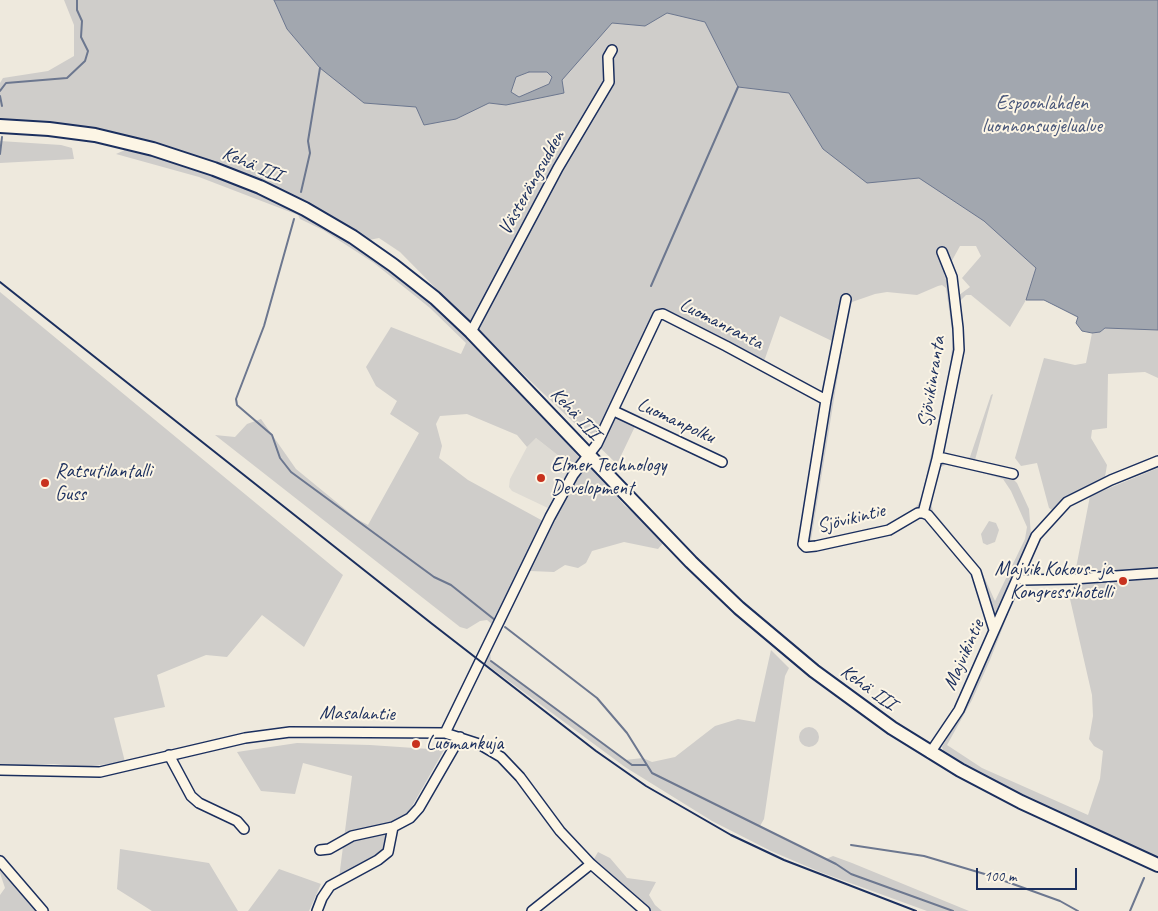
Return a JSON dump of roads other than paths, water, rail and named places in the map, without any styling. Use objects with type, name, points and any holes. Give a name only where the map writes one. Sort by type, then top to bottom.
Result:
[{"type":"highway","name":"Kehä III","points":[[0,126],[49,129],[119,140],[196,163],[252,184],[305,209],[353,237],[435,298],[471,332],[691,562],[739,608],[822,677],[930,752],[1021,802],[1158,865]]},
{"type":"street","name":"Västerängsudden","points":[[471,332],[558,168],[609,82],[608,57],[612,50]]},
{"type":"street","name":"Sjövikinranta","points":[[923,513],[937,459],[959,350],[952,278],[942,252]]},
{"type":"street","name":"Sjövikintie","points":[[846,299],[826,400],[803,544],[806,547],[816,546],[889,530],[923,513]]},
{"type":"street","name":"Luomanranta","points":[[589,456],[614,411],[655,318],[663,314],[826,400]]},
{"type":"street","name":"Luomanpolku","points":[[614,411],[722,462]]},
{"type":"street","points":[[445,733],[550,517],[573,475],[589,456]]},
{"type":"street","name":"Sjövikinranta","points":[[937,459],[943,458],[1014,474]]},
{"type":"street","name":"Majvikintie","points":[[930,752],[959,710],[994,630],[1020,579],[1036,536],[1067,502],[1111,480],[1158,461]]},
{"type":"street","points":[[923,513],[928,515],[976,572],[994,630]]},
{"type":"street","points":[[1020,579],[1080,578],[1158,573]]},
{"type":"street","name":"Masalantie","points":[[0,770],[100,772],[117,770],[168,755],[244,738],[290,732],[445,733],[460,737],[490,750],[512,768],[560,831],[591,864],[645,911]]},
{"type":"street","points":[[320,850],[329,849],[352,836],[394,827],[410,818],[419,808],[460,737]]},
{"type":"street","points":[[168,755],[191,796],[199,803],[237,821],[244,829]]},
{"type":"street","points":[[317,911],[322,898],[330,886],[378,860],[388,852],[394,827]]},
{"type":"street","points":[[0,861],[43,911]]},
{"type":"street","points":[[532,911],[576,878],[591,864]]},
{"type":"waterway","points":[[0,91],[6,83],[67,78],[85,61],[88,51],[81,37],[82,21],[77,10],[77,0]]},
{"type":"waterway","points":[[301,192],[310,153],[308,141],[320,68]]},
{"type":"waterway","points":[[651,286],[738,87]]},
{"type":"waterway","points":[[0,96],[2,106]]},
{"type":"waterway","points":[[0,154],[2,137]]},
{"type":"waterway","points":[[294,219],[264,326],[236,399],[237,405],[272,435],[280,458],[291,472],[434,577],[451,585],[495,620]]},
{"type":"waterway","points":[[505,627],[597,698],[627,733],[652,773],[836,864],[851,874],[953,911]]},
{"type":"waterway","points":[[491,661],[632,765],[647,765]]},
{"type":"waterway","points":[[851,845],[924,856],[988,875],[1060,901],[1078,911]]},
{"type":"waterway","points":[[1130,911],[1144,878]]},
{"type":"railway","points":[[0,282],[431,623],[596,751],[646,786],[731,835],[784,860],[916,911]]},
{"type":"place","name":"Elmer Technology Development","points":[[541,478]]},
{"type":"place","name":"Ratsutilantalli Guss","points":[[45,483]]},
{"type":"place","name":"Majvik Kokous- ja Kongressihotelli","points":[[1123,581]]},
{"type":"place","name":"Luomankuja","points":[[416,744]]},
{"type":"park label","name":"Espoonlahden luonnonsuojelualue","points":[[1042,116]]}]
